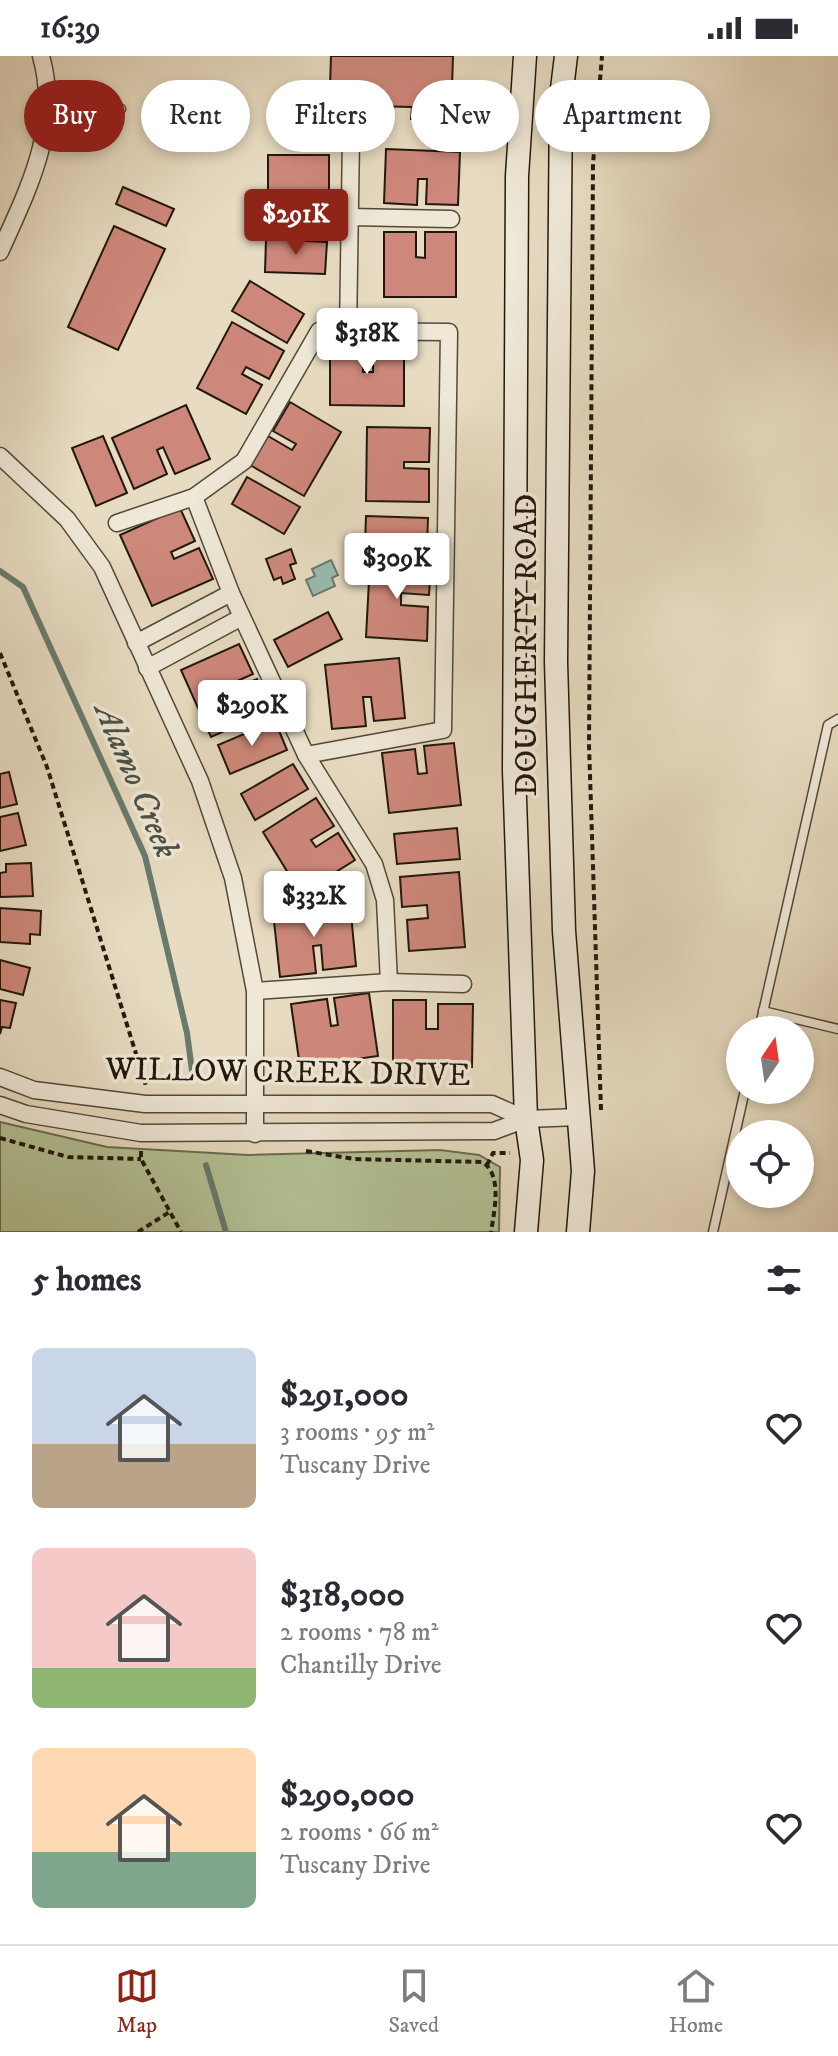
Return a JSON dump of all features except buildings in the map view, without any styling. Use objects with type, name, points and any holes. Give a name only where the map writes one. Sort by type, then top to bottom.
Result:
[{"type":"main road","name":"DOUGHERTY ROAD","points":[[525,56],[517,176],[514,770],[526,1119],[532,1160],[526,1232]]},
{"type":"main road","name":"DOUGHERTY ROAD","points":[[566,56],[561,97],[556,662],[564,931],[590,1120],[578,1232]]},
{"type":"street","points":[[41,56],[44,80]]},
{"type":"street","points":[[0,252],[41,152]]},
{"type":"street","points":[[348,331],[351,152]]},
{"type":"street","points":[[350,217],[451,219]]},
{"type":"street","points":[[117,523],[194,497],[244,461],[319,331],[449,332],[443,730],[306,755]]},
{"type":"street","points":[[0,456],[67,519],[102,567],[200,781],[233,878],[255,991],[255,1134]]},
{"type":"street","points":[[194,497],[231,593],[306,755],[374,864],[385,900],[389,982]]},
{"type":"street","points":[[136,643],[231,593]]},
{"type":"street","points":[[147,668],[242,617]]},
{"type":"street","points":[[255,991],[389,982],[463,984]]},
{"type":"street","name":"WILLOW CREEK DRIVE","points":[[0,1077],[34,1090],[145,1104],[255,1107],[492,1104],[526,1119]]},
{"type":"street","name":"WILLOW CREEK DRIVE","points":[[0,1105],[26,1114],[141,1133],[494,1131],[526,1119],[590,1120]]},
{"type":"lane","points":[[762,1016],[828,725],[838,719]]},
{"type":"lane","points":[[763,1011],[838,1029]]},
{"type":"lane","points":[[713,1232],[742,1104]]},
{"type":"path","points":[[590,1120],[593,164],[602,56]]},
{"type":"path","points":[[0,653],[47,767],[147,1088]]},
{"type":"path","points":[[0,1138],[68,1157],[141,1159],[181,1232]]},
{"type":"path","points":[[294,1148],[329,1157],[487,1165]]},
{"type":"path","points":[[487,1165],[493,1153]]},
{"type":"path","points":[[487,1165],[494,1181],[491,1232]]},
{"type":"path","points":[[138,1232],[171,1211]]},
{"type":"green space","points":[[0,1122],[107,1147],[248,1155],[440,1150],[479,1155],[500,1167],[499,1232],[0,1232]]},
{"type":"water","points":[[331,560],[338,575],[332,578],[335,586],[313,596],[306,580],[315,576],[312,569]]},
{"type":"waterway","name":"Alamo Creek","points":[[0,571],[23,587],[145,856],[187,1033],[193,1078]]},
{"type":"waterway","name":"Alamo Creek","points":[[206,1165],[226,1232]]}]
